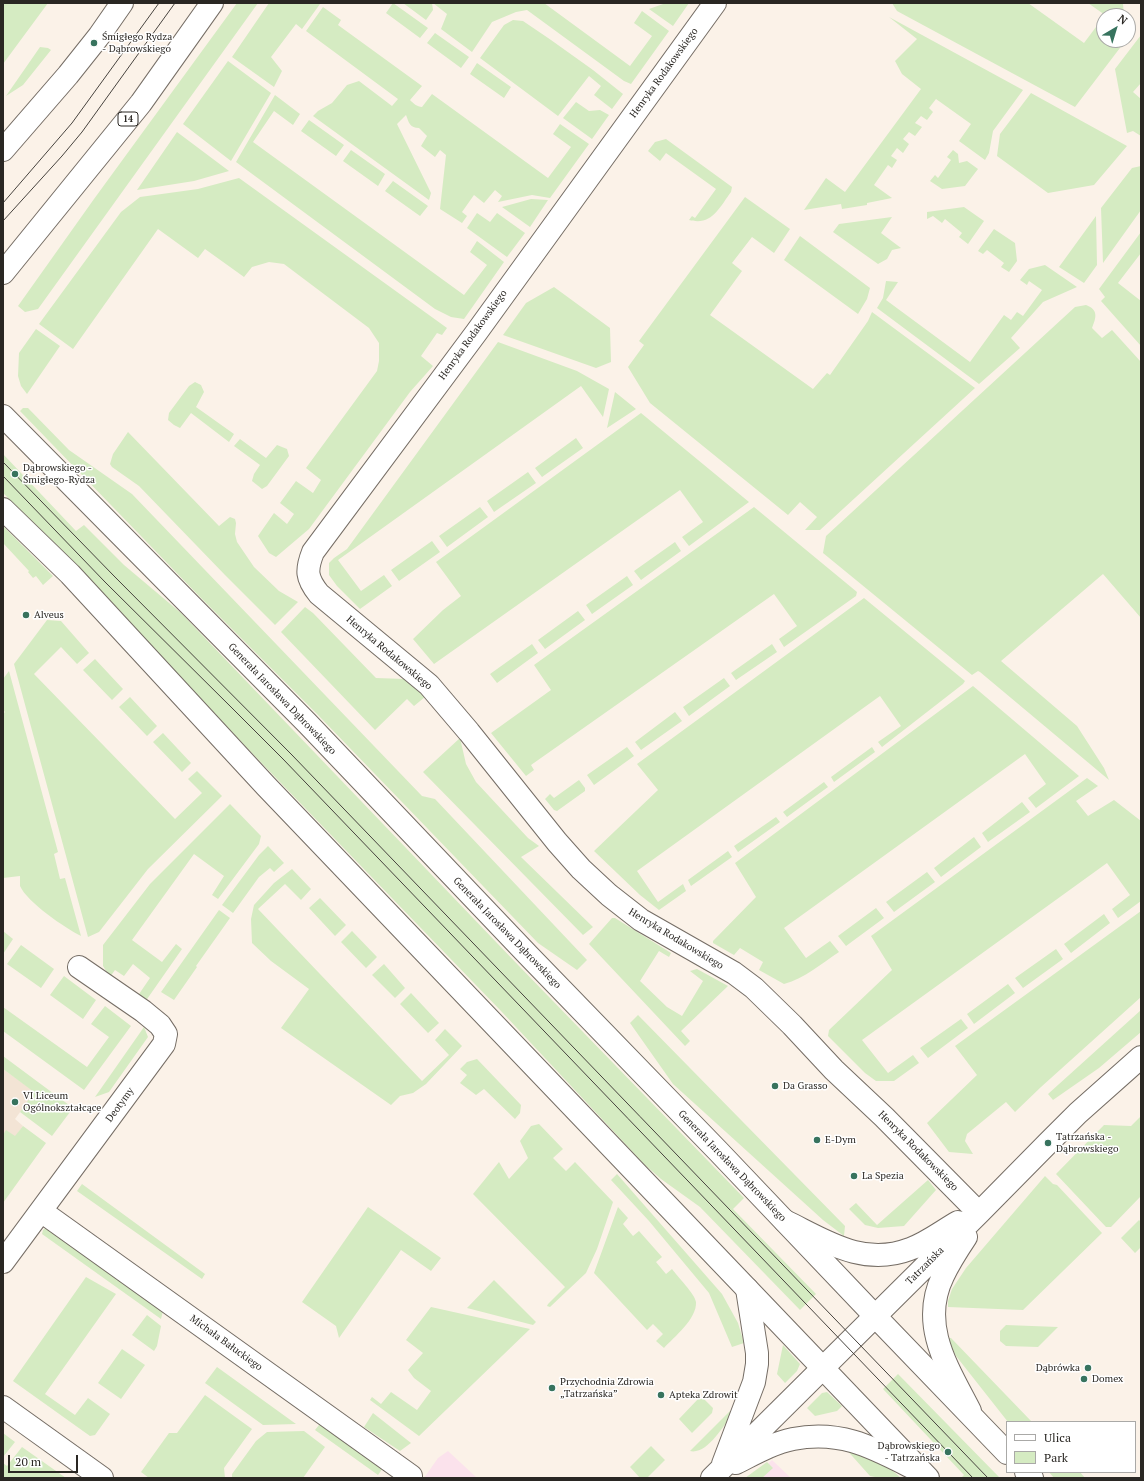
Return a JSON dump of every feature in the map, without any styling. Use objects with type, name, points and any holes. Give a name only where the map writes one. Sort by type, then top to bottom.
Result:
[{"type":"street","points":[[3,150],[68,75],[99,36],[122,3]]},
{"type":"street","name":"14","points":[[3,274],[141,103],[212,3]]},
{"type":"street","name":"Henryka Rodakowskiego","points":[[715,3],[471,339],[313,552],[308,564],[307,573],[312,587],[318,594],[429,685],[469,732],[525,804],[581,869],[618,904],[641,920],[734,973],[754,988],[792,1025],[834,1070],[884,1117],[979,1213]]},
{"type":"street","name":"Generała Jarosława Dąbrowskiego","points":[[3,416],[308,724],[1006,1452]]},
{"type":"street","points":[[3,509],[70,574],[257,776],[927,1476]]},
{"type":"street","name":"Deotymy","points":[[3,1262],[164,1044],[166,1034],[160,1025],[143,1011],[79,967]]},
{"type":"street","name":"Tatrzańska","points":[[716,1474],[823,1369],[1078,1113],[1141,1057]]},
{"type":"street","name":"Michała Bałuckiego","points":[[41,1211],[411,1476]]},
{"type":"street","points":[[783,1220],[851,1252],[874,1256],[909,1250],[961,1220],[979,1213]]},
{"type":"street","points":[[973,1417],[940,1352],[934,1326],[934,1309],[936,1296],[943,1276],[979,1213]]},
{"type":"street","points":[[716,1474],[754,1382],[757,1353],[747,1289]]},
{"type":"street","points":[[3,1407],[102,1478]]},
{"type":"street","points":[[716,1474],[768,1448],[792,1439],[825,1436],[870,1446],[927,1476]]},
{"type":"shaded area","name":"VI Liceum Ogólnokształcące","points":[[3,1069],[35,1092],[15,1119],[23,1126],[15,1137],[7,1131],[3,1135]]},
{"type":"shaded area","points":[[448,1451],[477,1478],[424,1478],[438,1458]]},
{"type":"shaded area","points":[[772,1460],[791,1478],[753,1478]]},
{"type":"green space","points":[[3,3],[48,3],[3,64]]},
{"type":"green space","points":[[237,3],[258,3],[38,309],[25,312],[18,306]]},
{"type":"green space","points":[[269,3],[320,4],[302,29],[296,24],[271,57],[282,71],[274,87],[232,57]]},
{"type":"green space","points":[[393,3],[428,28],[420,38],[386,13]]},
{"type":"green space","points":[[403,3],[432,3],[433,10],[426,20]]},
{"type":"green space","points":[[433,3],[544,3],[630,66],[652,36],[634,23],[642,11],[669,31],[631,84],[624,81],[527,10],[516,12],[492,22],[472,52],[441,29],[447,14]]},
{"type":"green space","points":[[666,3],[689,3],[673,26],[649,9]]},
{"type":"green space","points":[[892,3],[1028,3],[1084,43],[1096,27],[1096,48],[1120,48],[1075,107],[897,11]]},
{"type":"green space","points":[[1088,3],[1121,3],[1123,4],[1123,8],[1096,9]]},
{"type":"green space","points":[[323,7],[341,20],[338,25],[422,86],[410,100],[414,104],[422,107],[432,94],[548,178],[571,147],[553,134],[560,124],[589,144],[550,198],[532,195],[498,202],[502,196],[495,190],[484,203],[474,195],[462,212],[467,216],[462,223],[440,209],[446,155],[440,150],[435,157],[421,146],[427,136],[419,128],[412,126],[409,123],[406,115],[397,124],[431,193],[429,200],[313,116],[318,111],[332,103],[347,85],[359,81],[392,106],[398,99],[306,31]]},
{"type":"green space","points":[[889,17],[1023,90],[993,131],[989,153],[985,160],[959,141],[971,124],[936,99],[929,108],[933,112],[927,120],[921,116],[915,123],[922,127],[915,136],[909,132],[903,139],[909,144],[903,153],[897,148],[891,156],[897,160],[892,168],[888,165],[874,185],[892,198],[867,203],[867,205],[842,209],[841,204],[804,210],[826,178],[845,192],[921,89],[902,74],[895,61],[917,39]]},
{"type":"green space","points":[[513,20],[523,21],[593,70],[623,94],[612,109],[594,95],[601,86],[589,76],[558,116],[480,58],[504,25]]},
{"type":"green space","points":[[435,33],[469,57],[461,68],[427,43]]},
{"type":"green space","points":[[1141,35],[1141,83],[1133,92],[1141,99],[1141,136],[1133,131],[1127,133],[1115,69],[1131,48],[1136,48],[1136,42]]},
{"type":"green space","points":[[40,47],[51,50],[23,85],[6,96]]},
{"type":"green space","points":[[228,61],[271,93],[231,161],[183,124]]},
{"type":"green space","points":[[477,63],[511,87],[504,98],[470,74]]},
{"type":"green space","points":[[1031,93],[1127,146],[1094,185],[1048,193],[997,156],[1000,134]]},
{"type":"green space","points":[[275,95],[300,114],[293,125],[274,111],[253,142],[464,295],[487,265],[470,252],[477,241],[504,262],[464,319],[451,317],[435,309],[236,162]]},
{"type":"green space","points":[[576,102],[589,111],[600,110],[609,115],[592,139],[563,118]]},
{"type":"green space","points":[[309,120],[344,145],[336,156],[301,131]]},
{"type":"green space","points":[[177,132],[229,171],[194,181],[137,190]]},
{"type":"green space","points":[[666,139],[732,187],[731,192],[723,204],[709,218],[697,221],[689,220],[692,216],[695,218],[716,189],[666,153],[660,161],[648,151],[655,142]]},
{"type":"green space","points":[[351,150],[385,174],[378,186],[343,161]]},
{"type":"green space","points":[[953,150],[958,154],[959,163],[967,161],[978,169],[965,186],[942,189],[930,181],[935,175],[938,178],[951,160],[947,157]]},
{"type":"green space","points":[[1141,166],[1141,210],[1103,263],[1101,208],[1132,168]]},
{"type":"green space","points":[[239,178],[447,328],[442,335],[437,333],[421,356],[433,366],[410,392],[309,529],[276,557],[269,553],[258,536],[274,513],[287,524],[294,514],[280,503],[296,481],[313,493],[321,480],[306,468],[377,371],[379,361],[379,343],[369,328],[284,264],[269,262],[252,267],[244,277],[205,249],[198,258],[158,229],[73,349],[39,324],[121,212],[140,197],[198,189]]},
{"type":"green space","points":[[393,181],[428,206],[420,216],[385,191]]},
{"type":"green space","points":[[745,197],[790,229],[774,253],[752,237],[732,263],[742,271],[710,315],[813,389],[827,373],[830,375],[868,321],[872,312],[975,388],[820,530],[805,530],[817,517],[800,502],[788,515],[650,403],[628,367],[644,345],[639,341]]},
{"type":"green space","points":[[531,199],[548,200],[530,227],[502,207]]},
{"type":"green space","points":[[964,207],[984,221],[968,244],[959,237],[962,233],[945,219],[942,223],[933,216],[927,219],[927,212]]},
{"type":"green space","points":[[477,213],[490,222],[497,213],[525,233],[507,257],[467,228]]},
{"type":"green space","points":[[1096,216],[1097,265],[1084,283],[1059,267]]},
{"type":"green space","points":[[892,217],[881,233],[901,248],[892,250],[887,259],[878,264],[833,232],[839,224]]},
{"type":"green space","points":[[994,229],[1015,243],[1017,261],[1009,272],[1001,267],[1004,263],[987,250],[983,254],[978,251]]},
{"type":"green space","points":[[1141,232],[1141,253],[1118,283],[1141,301],[1141,346],[1101,301],[1105,297],[1099,289]]},
{"type":"green space","points":[[800,236],[870,288],[867,299],[858,314],[784,260]]},
{"type":"green space","points":[[1045,265],[1077,287],[1043,302],[1011,338],[1020,348],[979,384],[877,308],[883,298],[886,281],[898,282],[886,300],[970,362],[1004,315],[1011,320],[1017,312],[1023,316],[1042,290],[1029,281],[1027,285],[1020,280],[1029,269]]},
{"type":"green space","points":[[554,287],[610,328],[611,362],[596,368],[503,335],[526,303]]},
{"type":"green space","points":[[1086,305],[1095,312],[1095,321],[1092,328],[1102,338],[1112,330],[1141,362],[1141,618],[1103,574],[1001,661],[1077,726],[1104,768],[1109,780],[980,672],[978,671],[972,675],[823,553],[826,536],[1075,307]]},
{"type":"green space","points":[[36,329],[60,346],[27,394],[21,386],[18,376],[19,353]]},
{"type":"green space","points":[[498,342],[577,371],[609,389],[603,417],[581,386],[338,560],[361,591],[384,575],[392,586],[360,609],[337,586],[329,575],[329,563],[347,549]]},
{"type":"green space","points":[[195,382],[201,385],[204,392],[196,407],[234,434],[229,442],[191,413],[180,428],[168,420],[169,413],[189,386]]},
{"type":"green space","points":[[615,392],[636,409],[607,428]]},
{"type":"green space","points":[[23,408],[28,408],[69,450],[132,494],[422,796],[435,799],[587,960],[577,970],[538,943],[318,715],[199,596],[20,411]]},
{"type":"green space","points":[[641,413],[749,502],[689,546],[682,537],[703,522],[680,490],[434,664],[413,639],[443,610],[461,596],[436,562]]},
{"type":"green space","points":[[128,432],[219,526],[230,517],[235,519],[235,534],[237,542],[254,567],[279,591],[298,602],[275,625],[139,486],[112,467],[110,464],[113,454]]},
{"type":"green space","points":[[576,438],[583,448],[542,477],[535,468]]},
{"type":"green space","points":[[240,439],[266,458],[277,445],[287,449],[289,456],[267,486],[262,489],[252,481],[254,474],[260,465],[234,446]]},
{"type":"green space","points":[[3,454],[76,531],[84,525],[124,565],[181,613],[519,966],[744,1198],[733,1209],[816,1294],[800,1310],[700,1207],[661,1179],[644,1164],[501,1011],[248,749],[65,553],[3,493]]},
{"type":"green space","points":[[528,472],[536,483],[494,512],[487,501]]},
{"type":"green space","points":[[480,507],[488,517],[447,547],[439,536]]},
{"type":"green space","points":[[754,507],[857,592],[856,596],[784,647],[779,639],[797,626],[774,594],[531,765],[534,770],[526,776],[491,733],[551,690],[534,665]]},
{"type":"green space","points":[[3,526],[53,576],[43,585],[36,576],[33,578],[28,572],[29,571],[3,543]]},
{"type":"green space","points":[[432,541],[440,552],[399,581],[391,570]]},
{"type":"green space","points":[[675,542],[681,551],[641,580],[634,571]]},
{"type":"green space","points":[[627,576],[633,585],[592,614],[586,605]]},
{"type":"green space","points":[[864,598],[965,681],[882,747],[878,742],[901,726],[880,696],[637,871],[658,902],[683,884],[686,891],[659,910],[640,895],[594,851],[658,790],[637,764]]},
{"type":"green space","points":[[305,607],[313,613],[376,678],[405,679],[425,697],[414,706],[407,699],[375,730],[281,632]]},
{"type":"green space","points":[[578,611],[585,620],[545,649],[538,640]]},
{"type":"green space","points":[[47,620],[61,621],[89,653],[77,664],[61,647],[34,674],[175,819],[202,793],[188,779],[197,771],[222,796],[148,869],[99,932],[88,937],[14,664]]},
{"type":"green space","points":[[532,644],[538,653],[497,683],[490,674]]},
{"type":"green space","points":[[772,644],[777,652],[736,680],[731,673]]},
{"type":"green space","points":[[95,659],[123,689],[112,700],[83,670]]},
{"type":"green space","points":[[9,671],[58,852],[54,854],[60,879],[65,878],[81,936],[38,907],[20,886],[20,876],[3,878],[3,714],[5,712],[3,710],[3,679]]},
{"type":"green space","points":[[724,678],[730,686],[689,716],[683,707]]},
{"type":"green space","points":[[973,686],[1079,776],[1036,808],[1028,798],[1046,784],[1025,754],[784,928],[806,958],[830,941],[839,952],[799,978],[784,984],[759,970],[763,962],[740,948],[734,955],[713,943],[713,941],[756,897],[735,863]]},
{"type":"green space","points":[[130,697],[157,726],[147,736],[119,707]]},
{"type":"green space","points":[[675,712],[682,721],[641,750],[635,742]]},
{"type":"green space","points":[[163,733],[191,763],[182,772],[153,742]]},
{"type":"green space","points":[[460,738],[466,764],[476,782],[528,838],[539,846],[521,857],[593,927],[583,935],[423,772]]},
{"type":"green space","points":[[627,747],[634,756],[594,785],[587,775]]},
{"type":"green space","points":[[872,747],[875,752],[834,782],[831,777]]},
{"type":"green space","points":[[1087,778],[1098,786],[1076,801],[1088,816],[1114,800],[1141,821],[1141,901],[1118,918],[1112,909],[1130,895],[1107,863],[862,1040],[888,1073],[913,1055],[919,1063],[894,1081],[876,1081],[865,1073],[828,1036],[829,1030],[892,970],[871,936]]},
{"type":"green space","points":[[579,780],[585,788],[585,791],[557,811],[554,810],[545,799],[550,794],[554,798]]},
{"type":"green space","points":[[824,782],[828,787],[787,817],[783,812]]},
{"type":"green space","points":[[1022,802],[1030,812],[988,842],[982,833]]},
{"type":"green space","points":[[230,804],[261,836],[259,844],[218,899],[212,895],[224,876],[194,854],[132,940],[162,962],[176,944],[182,949],[145,1002],[137,997],[150,978],[133,964],[124,976],[115,970],[110,977],[103,966],[103,945],[150,884]]},
{"type":"green space","points":[[776,817],[780,822],[738,852],[734,846]]},
{"type":"green space","points":[[974,837],[981,847],[941,877],[934,868]]},
{"type":"green space","points":[[268,846],[284,863],[274,872],[270,868],[259,877],[233,913],[222,905],[259,855]]},
{"type":"green space","points":[[728,851],[732,857],[691,886],[688,880]]},
{"type":"green space","points":[[292,869],[311,889],[301,900],[285,884],[258,909],[422,1081],[449,1055],[435,1040],[445,1029],[462,1046],[426,1084],[413,1093],[400,1096],[391,1105],[281,1028],[309,989],[271,961],[252,943],[251,919],[254,905],[274,883]]},
{"type":"green space","points":[[927,872],[935,882],[894,912],[886,902]]},
{"type":"green space","points":[[320,898],[346,925],[335,936],[309,908]]},
{"type":"green space","points":[[876,908],[884,918],[846,946],[838,936]]},
{"type":"green space","points":[[219,910],[230,918],[174,1000],[161,992]]},
{"type":"green space","points":[[1141,911],[1141,997],[1015,1112],[1006,1102],[967,1134],[965,1141],[973,1154],[949,1152],[927,1123],[977,1075],[955,1046]]},
{"type":"green space","points":[[1104,914],[1110,923],[1071,953],[1064,944]]},
{"type":"green space","points":[[612,918],[615,918],[671,953],[669,957],[659,951],[640,981],[667,1007],[682,1016],[703,981],[690,971],[697,969],[728,986],[681,1031],[690,1041],[685,1046],[589,944]]},
{"type":"green space","points":[[3,931],[13,939],[3,954]]},
{"type":"green space","points":[[352,931],[377,957],[366,968],[341,942]]},
{"type":"green space","points":[[21,945],[54,969],[41,988],[7,964]]},
{"type":"green space","points":[[1056,949],[1063,959],[1023,988],[1015,978]]},
{"type":"green space","points":[[384,964],[405,988],[395,998],[372,975]]},
{"type":"green space","points":[[64,976],[96,1000],[83,1019],[50,995]]},
{"type":"green space","points":[[1008,984],[1015,993],[974,1024],[967,1014]]},
{"type":"green space","points":[[411,993],[439,1023],[428,1033],[400,1004]]},
{"type":"green space","points":[[105,1006],[131,1026],[84,1090],[3,1031],[3,1007],[87,1067],[109,1037],[91,1024]]},
{"type":"green space","points":[[1141,1010],[1141,1032],[1099,1068],[1053,1100],[1048,1094]]},
{"type":"green space","points":[[638,1015],[845,1226],[844,1236],[823,1220],[673,1084],[630,1023]]},
{"type":"green space","points":[[961,1019],[968,1028],[928,1058],[920,1048]]},
{"type":"green space","points":[[144,1027],[148,1037],[109,1092],[95,1097]]},
{"type":"green space","points":[[3,1056],[73,1108],[52,1136],[20,1112],[34,1092],[3,1069]]},
{"type":"green space","points":[[477,1059],[521,1105],[520,1113],[515,1119],[484,1089],[476,1095],[460,1083],[467,1075],[460,1069],[467,1062]]},
{"type":"green space","points":[[1141,1116],[1141,1196],[1111,1227],[1106,1227],[1056,1174],[1104,1125],[1131,1126]]},
{"type":"green space","points":[[539,1124],[563,1149],[553,1158],[566,1171],[575,1162],[613,1202],[597,1249],[586,1273],[550,1307],[547,1306],[548,1304],[565,1287],[473,1194],[499,1162],[509,1179],[528,1158],[520,1141],[531,1126]]},
{"type":"green space","points":[[23,1126],[46,1143],[3,1203],[3,1135],[6,1130],[15,1136]]},
{"type":"green space","points":[[617,1174],[722,1294],[738,1323],[744,1343],[732,1347],[709,1293],[649,1221],[611,1180]]},
{"type":"green space","points":[[1045,1176],[1053,1184],[1057,1185],[1102,1233],[1023,1310],[948,1307],[948,1301],[952,1289],[966,1268]]},
{"type":"green space","points":[[928,1180],[936,1190],[904,1226],[878,1228],[865,1225],[849,1209],[856,1203],[877,1225]]},
{"type":"green space","points":[[82,1184],[205,1274],[202,1279],[77,1191]]},
{"type":"green space","points":[[368,1207],[441,1258],[431,1271],[401,1250],[339,1338],[336,1326],[302,1302]]},
{"type":"green space","points":[[618,1207],[628,1218],[623,1224],[633,1236],[639,1231],[662,1257],[656,1262],[666,1274],[672,1269],[689,1290],[696,1302],[693,1315],[689,1321],[664,1348],[656,1341],[663,1334],[653,1324],[647,1330],[594,1273]]},
{"type":"green space","points":[[1139,1220],[1141,1222],[1141,1247],[1135,1253],[1121,1238]]},
{"type":"green space","points":[[47,1227],[164,1307],[161,1319],[42,1234],[43,1230]]},
{"type":"green space","points":[[86,1277],[116,1294],[45,1394],[75,1415],[88,1398],[110,1414],[95,1435],[90,1436],[13,1381]]},
{"type":"green space","points":[[494,1280],[536,1322],[533,1325],[467,1308]]},
{"type":"green space","points":[[431,1307],[530,1329],[419,1436],[370,1400],[372,1397],[381,1404],[391,1392],[417,1410],[431,1391],[414,1378],[408,1370],[423,1353],[406,1340]]},
{"type":"green space","points":[[147,1315],[161,1326],[157,1346],[154,1351],[132,1335]]},
{"type":"green space","points":[[1006,1325],[1058,1327],[1038,1347],[1006,1346],[1000,1341],[1000,1331]]},
{"type":"green space","points":[[947,1338],[951,1338],[1031,1421],[1007,1421],[956,1356]]},
{"type":"green space","points":[[783,1345],[800,1364],[797,1371],[785,1383],[777,1374]]},
{"type":"green space","points":[[122,1349],[145,1365],[121,1399],[98,1383]]},
{"type":"green space","points":[[217,1367],[296,1424],[263,1425],[205,1383]]},
{"type":"green space","points":[[898,1374],[1001,1478],[961,1478],[964,1475],[883,1389]]},
{"type":"green space","points":[[827,1392],[842,1406],[837,1411],[815,1416],[807,1408],[822,1393]]},
{"type":"green space","points":[[205,1395],[252,1429],[224,1468],[225,1478],[149,1478],[141,1472],[169,1433],[177,1433]]},
{"type":"green space","points":[[698,1399],[704,1399],[713,1408],[712,1413],[692,1433],[679,1419]]},
{"type":"green space","points":[[730,1411],[732,1415],[714,1439],[702,1449],[690,1451]]},
{"type":"green space","points":[[373,1413],[411,1443],[400,1451],[364,1427]]},
{"type":"green space","points":[[323,1420],[385,1465],[378,1475],[315,1430]]},
{"type":"green space","points":[[304,1431],[325,1447],[303,1478],[232,1478],[232,1474],[256,1441],[267,1432]]},
{"type":"green space","points":[[3,1433],[15,1442],[3,1457]]},
{"type":"green space","points":[[651,1446],[665,1460],[647,1478],[640,1478],[630,1467]]},
{"type":"green space","points":[[22,1447],[66,1478],[3,1478],[3,1463],[7,1466]]},
{"type":"green space","points":[[845,1448],[885,1464],[901,1478],[880,1478],[870,1476]]},
{"type":"green space","points":[[767,1462],[773,1468],[762,1478],[745,1478]]},
{"type":"green space","points":[[1050,1473],[1081,1473],[1085,1478],[1054,1478]]},
{"type":"tram line","points":[[3,203],[72,123],[159,3]]},
{"type":"tram line","points":[[3,221],[82,132],[175,3]]},
{"type":"tram line","points":[[3,462],[292,755],[988,1478]]},
{"type":"tram line","points":[[3,476],[105,582],[283,759],[973,1478]]},
{"type":"place","name":"Śmigłego Rydza - Dąbrowskiego","points":[[94,43]]},
{"type":"place","name":"Dąbrowskiego - Śmigłego-Rydza","points":[[15,474]]},
{"type":"place","name":"Alveus","points":[[26,615]]},
{"type":"place","name":"Da Grasso","points":[[775,1086]]},
{"type":"place","name":"VI Liceum Ogólnokształcące","points":[[15,1102]]},
{"type":"place","name":"E-Dym","points":[[817,1140]]},
{"type":"place","name":"Tatrzańska - Dąbrowskiego","points":[[1048,1143]]},
{"type":"place","name":"La Spezia","points":[[854,1176]]},
{"type":"place","name":"Dąbrówka","points":[[1088,1368]]},
{"type":"place","name":"Domex","points":[[1084,1379]]},
{"type":"place","name":"Przychodnia Zdrowia „Tatrzańska”","points":[[552,1388]]},
{"type":"place","name":"Apteka Zdrowit","points":[[661,1395]]},
{"type":"place","name":"Dąbrowskiego - Tatrzańska","points":[[948,1452]]}]
